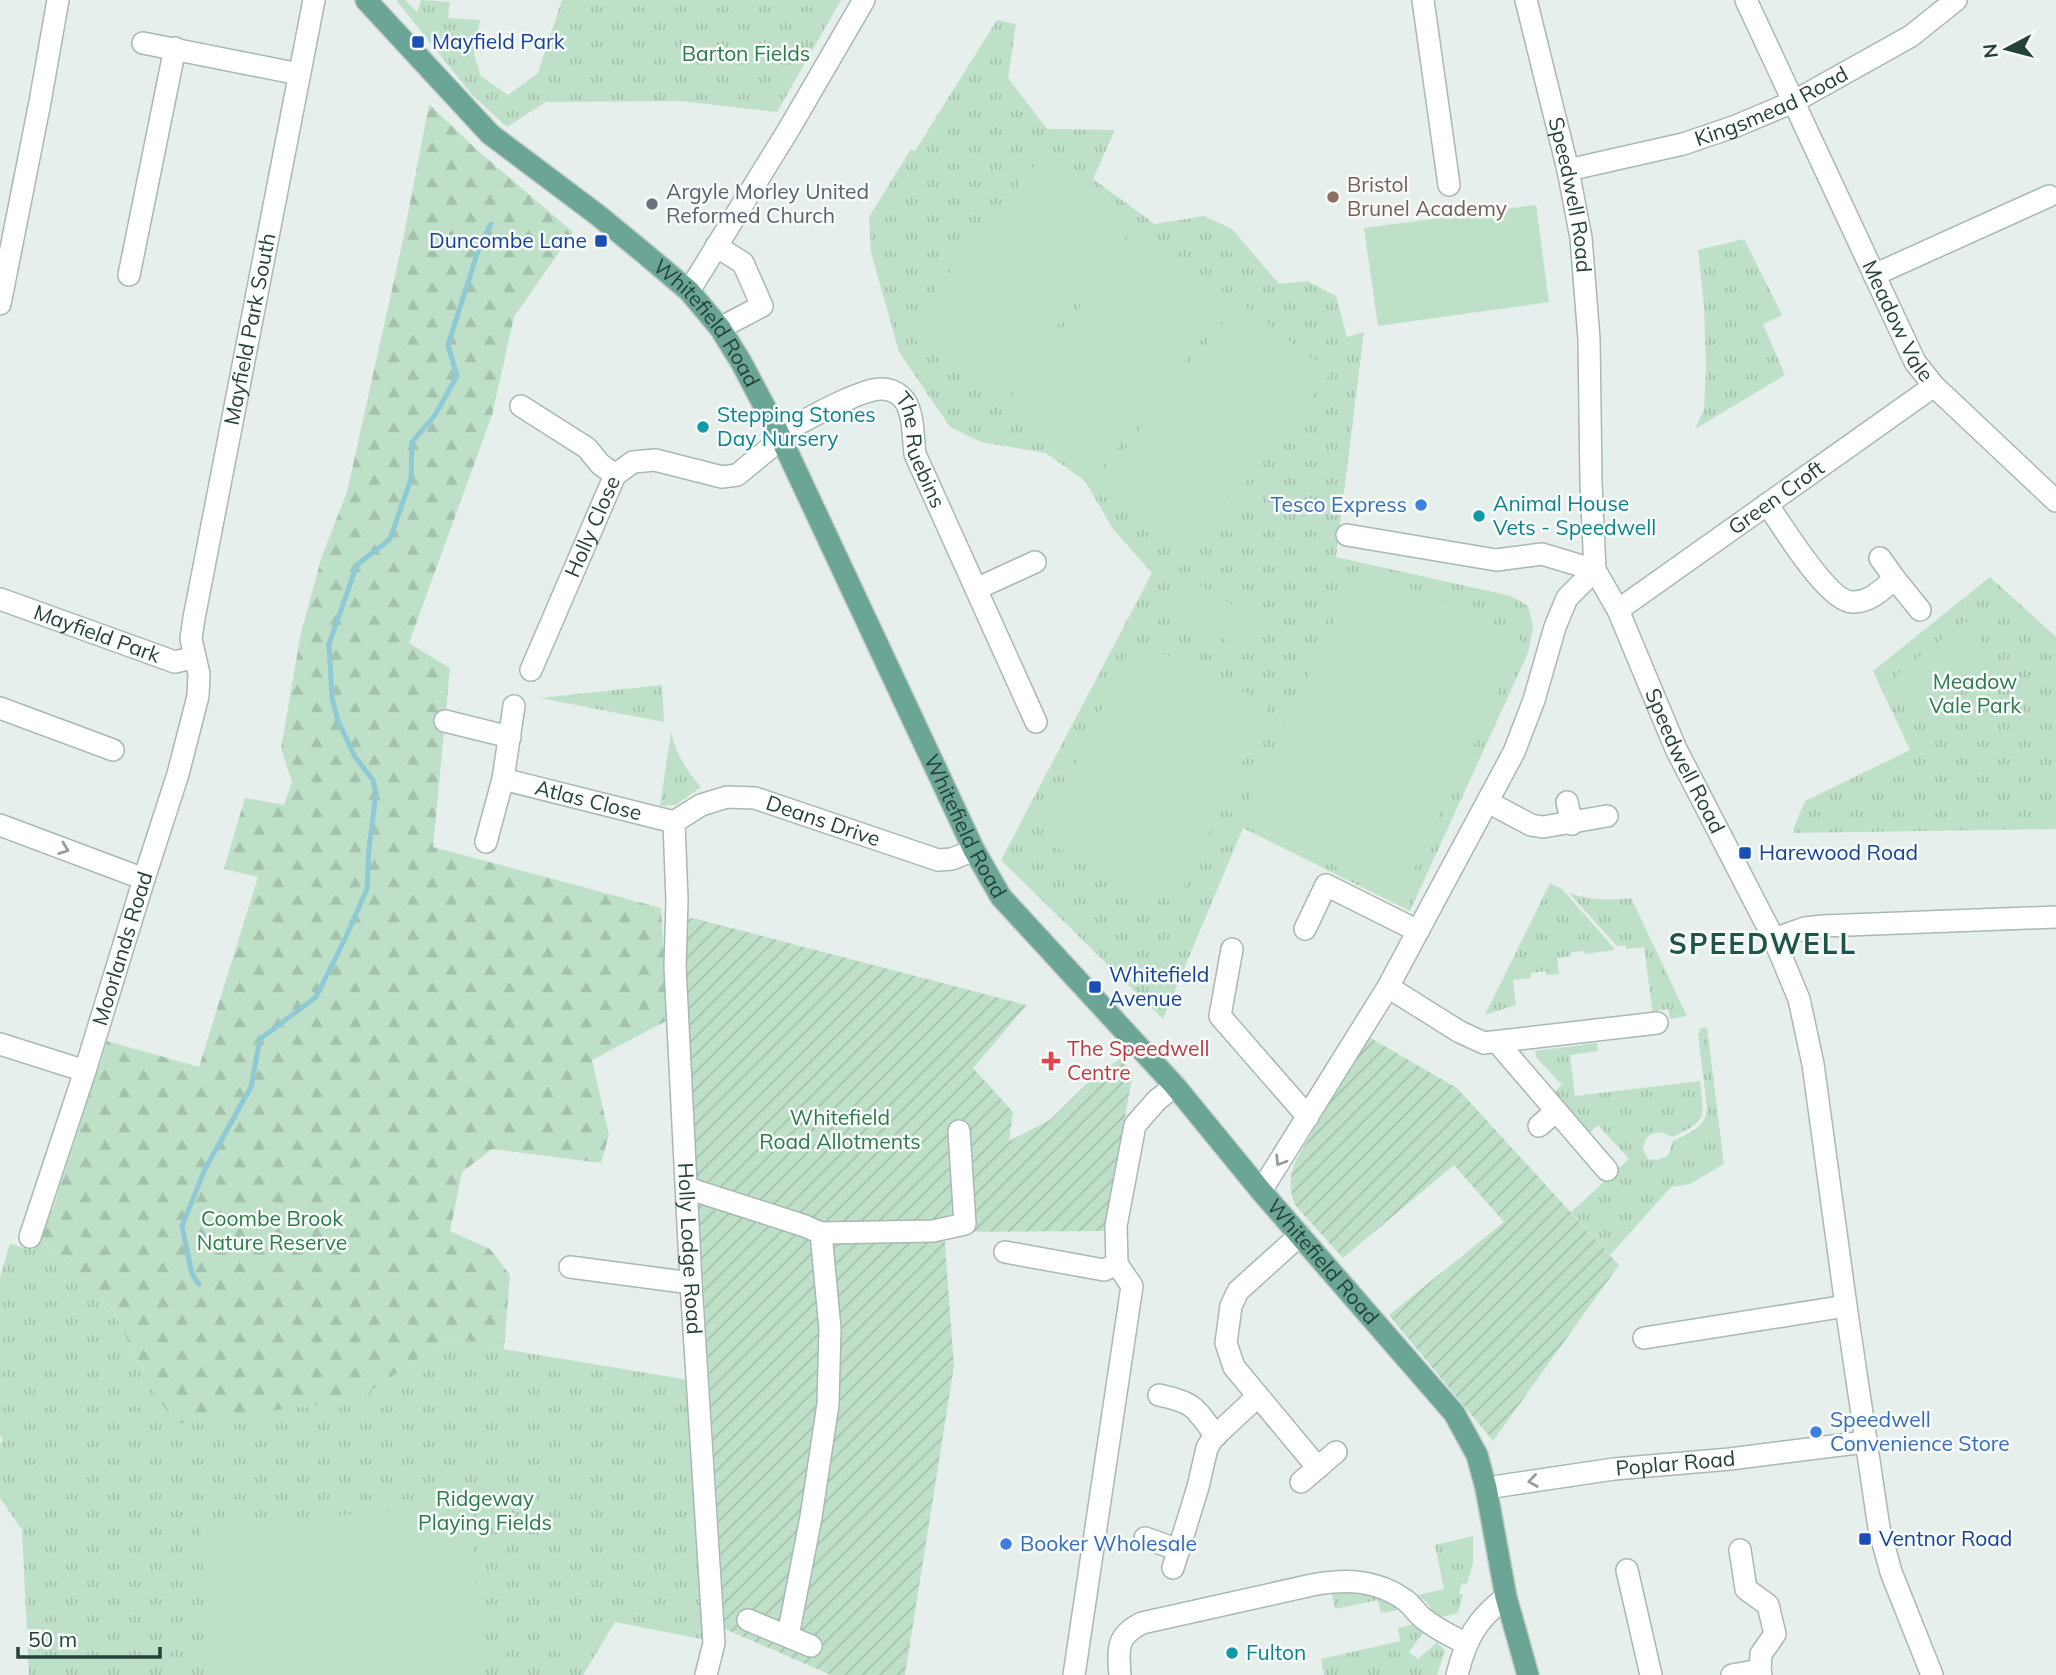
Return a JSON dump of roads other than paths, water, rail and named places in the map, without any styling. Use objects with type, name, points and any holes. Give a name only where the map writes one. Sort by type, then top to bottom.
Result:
[{"type":"main road","name":"Whitefield Road","points":[[366,0],[501,144],[599,216],[689,291],[720,328],[780,437],[974,850],[1001,897],[1175,1086],[1261,1191],[1454,1413],[1477,1455],[1486,1488],[1506,1597],[1528,1675]]},
{"type":"street","points":[[0,304],[58,0]]},
{"type":"street","name":"Mayfield Park South","points":[[195,657],[191,639],[194,618],[314,0]]},
{"type":"street","points":[[689,291],[789,129],[864,0]]},
{"type":"street","points":[[1423,0],[1449,185]]},
{"type":"street","name":"Speedwell Road","points":[[1526,0],[1568,170],[1581,238],[1588,309],[1595,570],[1618,610],[1676,749],[1774,939],[1799,999],[1812,1059],[1879,1528],[1891,1572],[1932,1675]]},
{"type":"street","name":"Meadow Vale","points":[[1746,0],[1915,362],[1934,386],[2053,492]]},
{"type":"street","name":"Kingsmead Road","points":[[1568,170],[1682,144],[1736,126],[1793,102],[1911,36],[1955,0]]},
{"type":"street","points":[[144,43],[299,74]]},
{"type":"street","points":[[129,275],[175,48]]},
{"type":"street","points":[[1874,275],[2049,197]]},
{"type":"street","points":[[716,246],[743,263],[762,306],[720,328]]},
{"type":"street","name":"Green Croft","points":[[1618,610],[1934,386]]},
{"type":"street","name":"The Ruebins","points":[[780,437],[855,396],[884,389],[898,394],[906,402],[915,454],[1036,722]]},
{"type":"street","points":[[521,406],[587,448],[600,464],[615,475]]},
{"type":"street","name":"Holly Close","points":[[531,670],[615,475],[633,463],[655,460],[722,477],[737,475],[780,437]]},
{"type":"street","points":[[1767,504],[1820,579],[1837,596],[1850,602],[1867,600],[1895,579]]},
{"type":"street","points":[[1261,1191],[1388,987],[1488,802],[1519,739],[1567,598],[1595,570],[1542,554],[1496,560],[1347,535]]},
{"type":"street","points":[[1880,558],[1920,610]]},
{"type":"street","points":[[976,589],[1035,562]]},
{"type":"street","name":"Mayfield Park","points":[[0,599],[175,662],[195,657]]},
{"type":"street","name":"Moorlands Road","points":[[30,1237],[178,774],[198,696],[199,674],[195,657]]},
{"type":"street","points":[[486,842],[503,779],[514,706]]},
{"type":"street","points":[[0,708],[113,750]]},
{"type":"street","points":[[445,721],[510,737]]},
{"type":"street","name":"Atlas Close","points":[[503,779],[674,822]]},
{"type":"street","name":"Deans Drive","points":[[674,822],[701,805],[727,797],[755,797],[937,860],[952,859],[974,850]]},
{"type":"street","points":[[1488,802],[1531,825],[1549,827],[1607,816]]},
{"type":"street","points":[[1567,802],[1572,824]]},
{"type":"street","name":"Holly Lodge Road","points":[[674,822],[677,901],[675,966],[691,1283],[714,1643],[706,1675]]},
{"type":"street","points":[[0,825],[144,879]]},
{"type":"street","points":[[1305,929],[1326,885],[1418,932]]},
{"type":"street","points":[[1774,939],[1805,928],[1823,926],[2056,917]]},
{"type":"street","points":[[1232,949],[1220,1016],[1308,1117]]},
{"type":"street","points":[[1388,987],[1480,1042],[1657,1023]]},
{"type":"street","points":[[1497,1042],[1607,1170]]},
{"type":"street","points":[[0,1044],[85,1071]]},
{"type":"street","points":[[1074,1675],[1132,1286],[1117,1264],[1116,1226],[1135,1125],[1157,1100],[1175,1086]]},
{"type":"street","points":[[1539,1126],[1556,1111]]},
{"type":"street","points":[[687,1188],[821,1233],[933,1231],[965,1224],[959,1131]]},
{"type":"street","points":[[788,1636],[811,1517],[828,1404],[830,1329],[821,1233]]},
{"type":"street","points":[[1300,1235],[1244,1284],[1234,1297],[1226,1336],[1234,1367],[1318,1468]]},
{"type":"street","points":[[1005,1252],[1104,1270],[1117,1264]]},
{"type":"street","points":[[570,1267],[691,1283]]},
{"type":"street","points":[[1644,1338],[1846,1306]]},
{"type":"street","points":[[1159,1395],[1189,1403],[1216,1436]]},
{"type":"street","points":[[1145,1538],[1176,1559],[1210,1444],[1258,1396]]},
{"type":"street","name":"Poplar Road","points":[[1486,1488],[1580,1474],[1866,1443]]},
{"type":"street","points":[[1301,1482],[1336,1452]]},
{"type":"street","points":[[1732,1675],[1761,1672],[1761,1654],[1774,1634],[1768,1605],[1746,1589],[1740,1549]]},
{"type":"street","points":[[1627,1570],[1651,1675]]},
{"type":"street","points":[[1120,1675],[1121,1641],[1132,1628],[1142,1623],[1339,1581],[1373,1585],[1395,1594],[1423,1619],[1466,1644]]},
{"type":"street","points":[[1457,1675],[1466,1644],[1481,1619],[1506,1597]]},
{"type":"street","points":[[748,1620],[811,1646]]},
{"type":"waterway","points":[[199,1284],[192,1274],[182,1226],[205,1169],[251,1087],[260,1039],[316,997],[367,889],[376,794],[373,780],[355,757],[338,721],[332,698],[329,644],[357,565],[390,539],[411,479],[412,442],[435,415],[457,376],[448,345],[479,248],[491,224]]},
{"type":"place","name":"Mayfield Park","points":[[418,42]]},
{"type":"place","name":"Bristol Brunel Academy","points":[[1333,197]]},
{"type":"place","name":"Argyle Morley United Reformed Church","points":[[652,204]]},
{"type":"place","name":"Duncombe Lane","points":[[601,241]]},
{"type":"place","name":"Stepping Stones Day Nursery","points":[[703,427]]},
{"type":"place","name":"Tesco Express","points":[[1421,505]]},
{"type":"place","name":"Animal House Vets - Speedwell","points":[[1479,516]]},
{"type":"place","name":"Harewood Road","points":[[1745,853]]},
{"type":"place","name":"Whitefield Avenue","points":[[1095,987]]},
{"type":"place","name":"The Speedwell Centre","points":[[1051,1061]]},
{"type":"place","name":"Speedwell Convenience Store","points":[[1816,1432]]},
{"type":"place","name":"Ventnor Road","points":[[1865,1539]]},
{"type":"place","name":"Booker Wholesale","points":[[1006,1544]]},
{"type":"place","name":"Fulton","points":[[1232,1653]]},
{"type":"district","name":"SPEEDWELL","points":[[1763,944]]},
{"type":"park label","name":"Barton Fields","points":[[746,54]]},
{"type":"park label","name":"Meadow Vale Park","points":[[1975,694]]},
{"type":"park label","name":"Whitefield Road Allotments","points":[[840,1130]]},
{"type":"park label","name":"Coombe Brook Nature Reserve","points":[[272,1231]]},
{"type":"park label","name":"Ridgeway Playing Fields","points":[[485,1511]]}]
